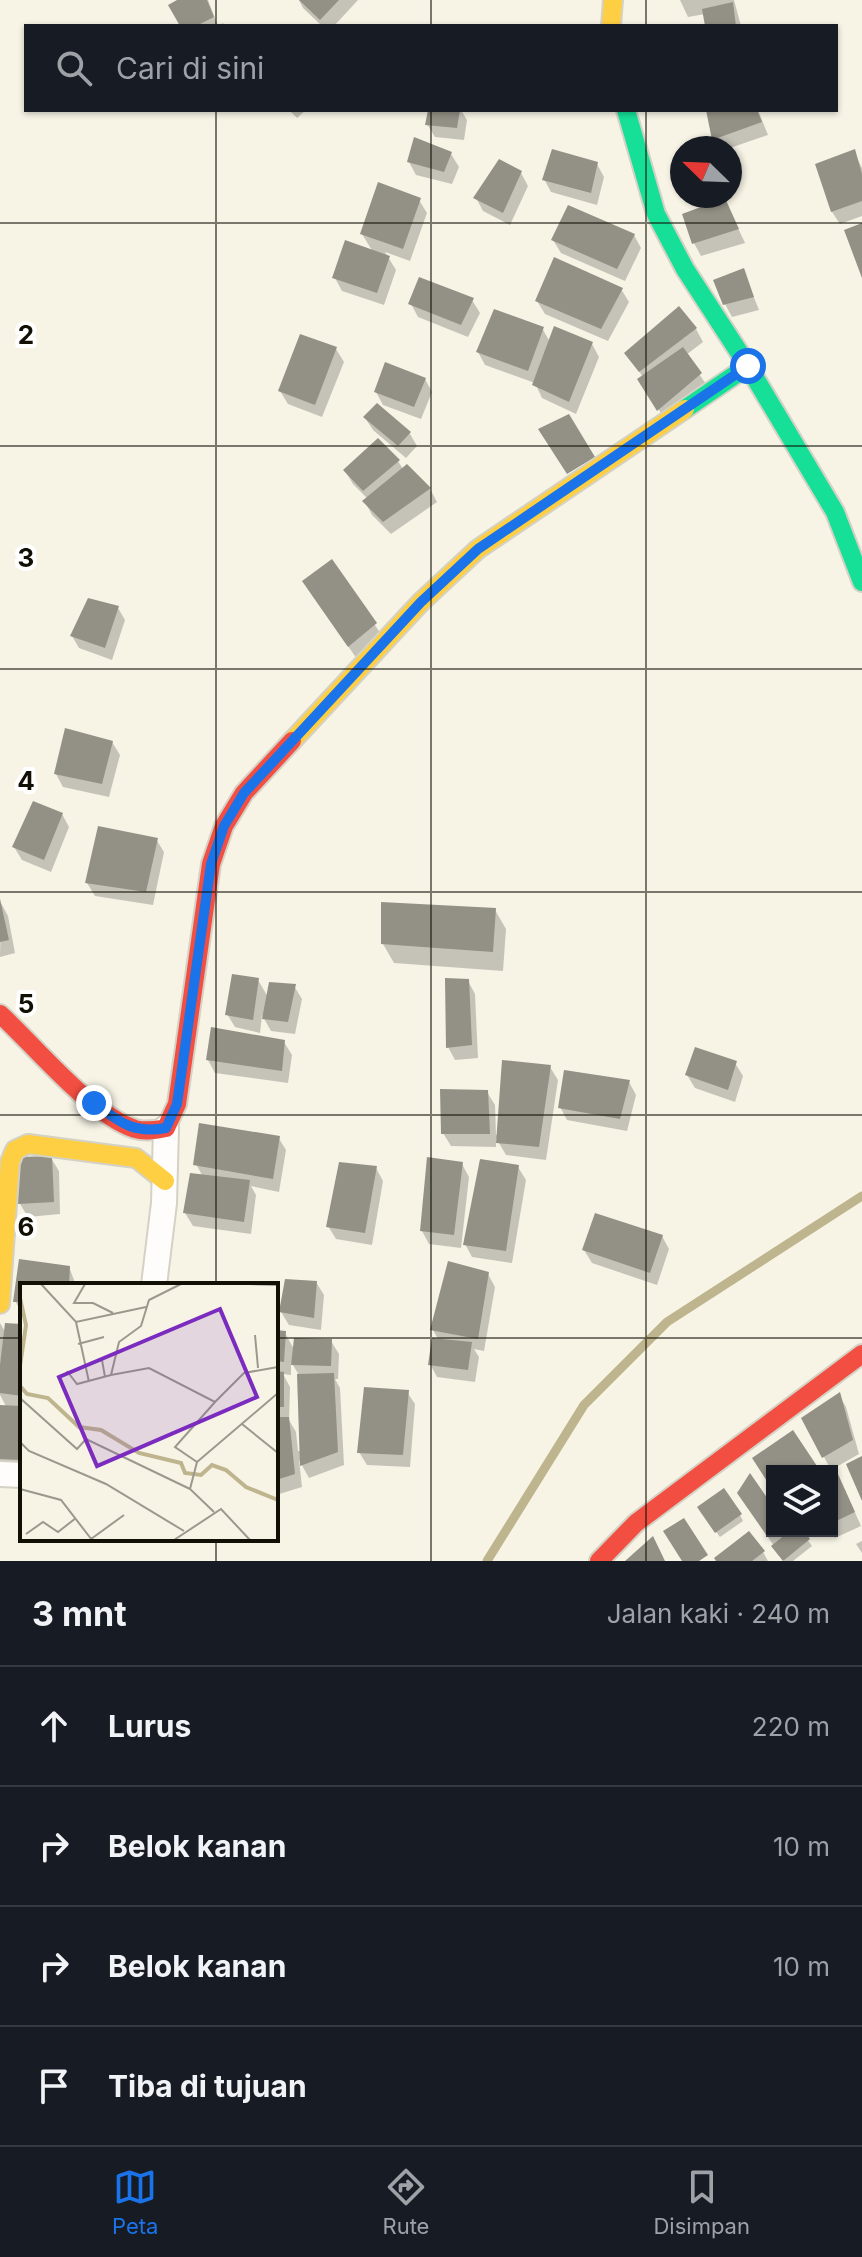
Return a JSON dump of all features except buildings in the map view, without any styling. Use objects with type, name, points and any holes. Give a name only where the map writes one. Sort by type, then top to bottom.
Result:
[{"type":"street","points":[[611,24],[613,0]]},
{"type":"street","points":[[627,112],[656,214],[685,269],[748,366],[835,512],[862,582]]},
{"type":"street","points":[[154,1283],[165,1181],[166,1128],[177,1104],[211,864],[224,826],[244,793],[421,602],[478,549],[748,366]]},
{"type":"street","points":[[0,1014],[94,1103],[121,1123],[148,1131],[166,1128]]},
{"type":"street","points":[[20,1311],[0,1306],[10,1162],[15,1150],[28,1144],[136,1158],[165,1181]]},
{"type":"street","points":[[599,1561],[636,1523],[862,1354]]},
{"type":"street","points":[[0,1474],[20,1475]]},
{"type":"waterway","points":[[487,1561],[584,1405],[667,1322],[862,1196]]},
{"type":"traffic: fast","points":[[627,112],[656,214],[685,269],[748,366],[685,409]]},
{"type":"traffic: fast","points":[[748,366],[835,512],[862,582]]},
{"type":"traffic: slow","points":[[611,24],[613,0]]},
{"type":"traffic: slow","points":[[292,741],[421,602],[478,549],[685,409]]},
{"type":"traffic: slow","points":[[0,1304],[10,1162],[15,1150],[28,1144],[136,1158],[165,1181]]},
{"type":"traffic: jam","points":[[0,1014],[100,1109],[135,1129],[166,1128],[177,1104],[211,864],[224,826],[244,793],[292,741]]},
{"type":"traffic: jam","points":[[599,1561],[636,1523],[862,1354]]},
{"type":"route","points":[[94,1103],[121,1123],[135,1129],[148,1131],[166,1128],[171,1119],[177,1104],[211,864],[224,826],[244,793],[421,602],[478,549],[748,366]]}]
